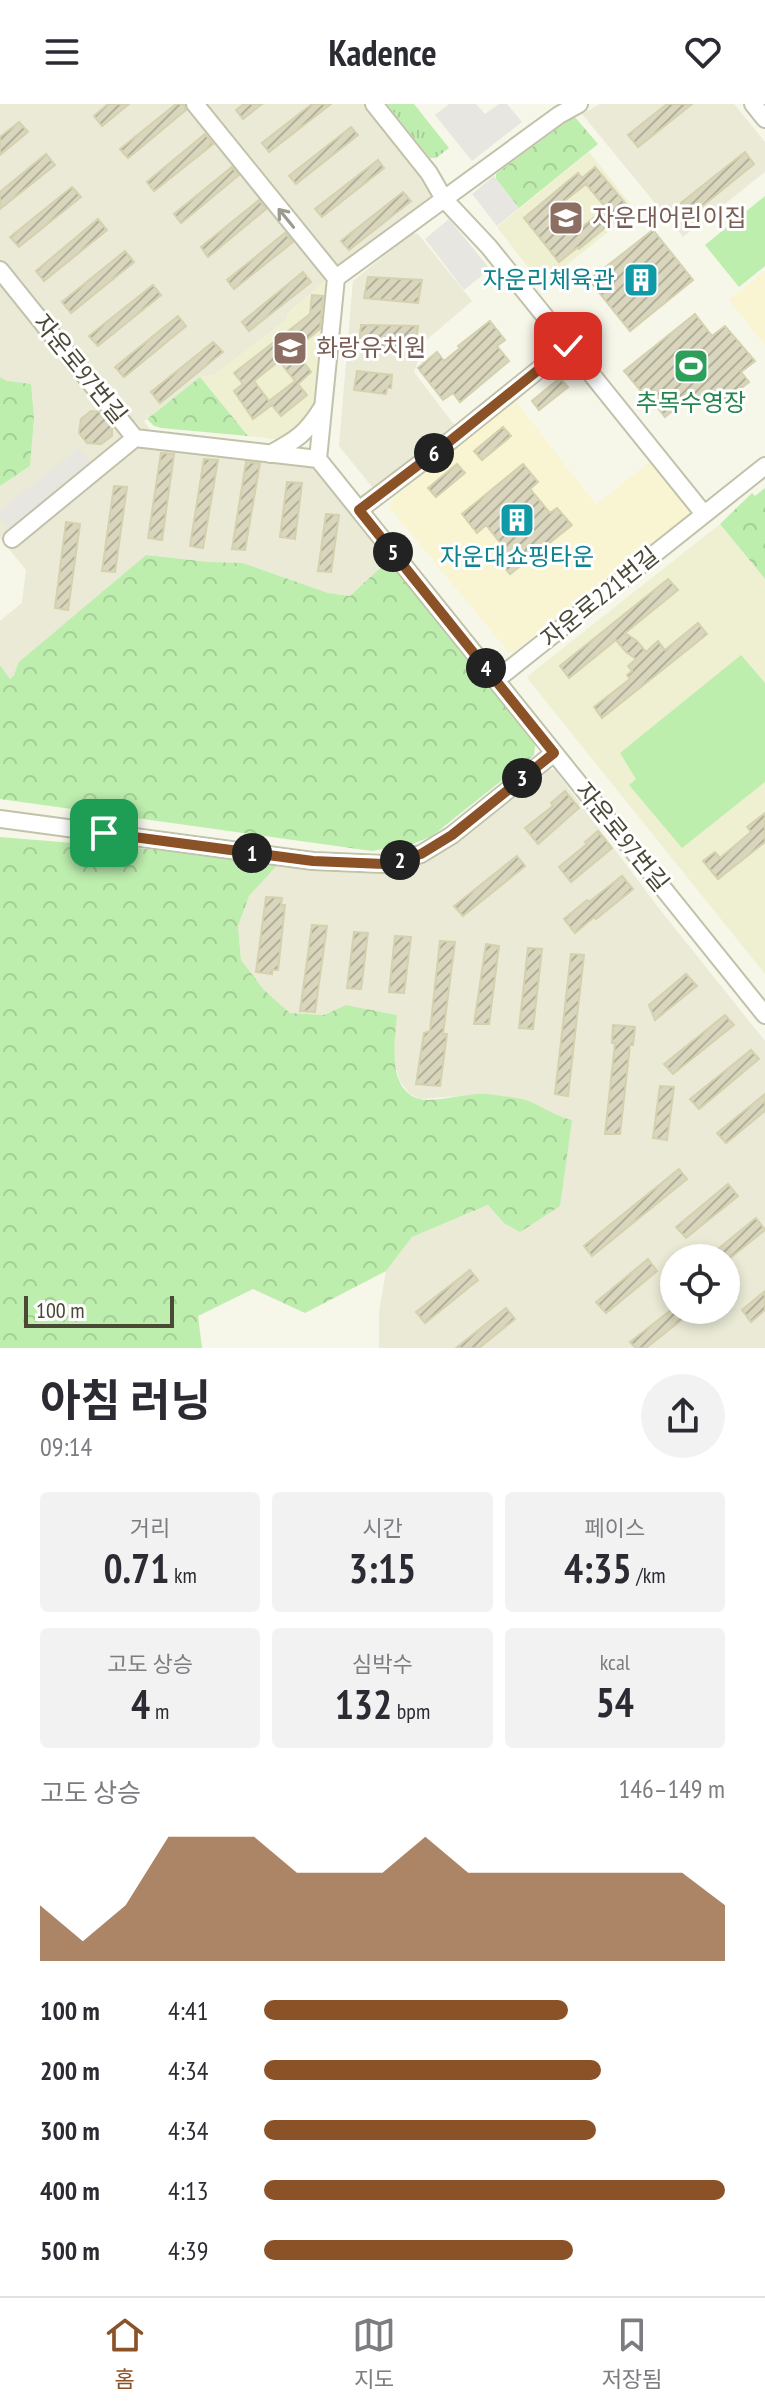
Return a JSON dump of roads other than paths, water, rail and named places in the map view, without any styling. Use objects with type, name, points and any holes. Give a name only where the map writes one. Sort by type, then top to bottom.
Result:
[{"type":"street","points":[[195,104],[336,278],[318,459]]},
{"type":"street","points":[[374,104],[429,173],[444,199],[489,247],[704,514]]},
{"type":"street","points":[[336,278],[408,223],[579,104]]},
{"type":"street","points":[[753,104],[765,119]]},
{"type":"street","name":"자운로97번길","points":[[0,270],[135,438],[318,459],[765,1015]]},
{"type":"street","points":[[359,510],[568,346]]},
{"type":"street","points":[[270,454],[297,440],[310,428],[325,403]]},
{"type":"street","points":[[12,539],[135,438]]},
{"type":"street","name":"자운로221번길","points":[[496,680],[765,466]]},
{"type":"street","points":[[0,819],[313,861],[384,864],[421,854],[452,835],[554,753]]},
{"type":"place","name":"자운대어린이집","points":[[566,218]]},
{"type":"place","name":"자운리체육관","points":[[641,280]]},
{"type":"place","name":"화랑유치원","points":[[290,348]]},
{"type":"place","name":"추목수영장","points":[[691,366]]},
{"type":"place","name":"자운대쇼핑타운","points":[[517,520]]}]
